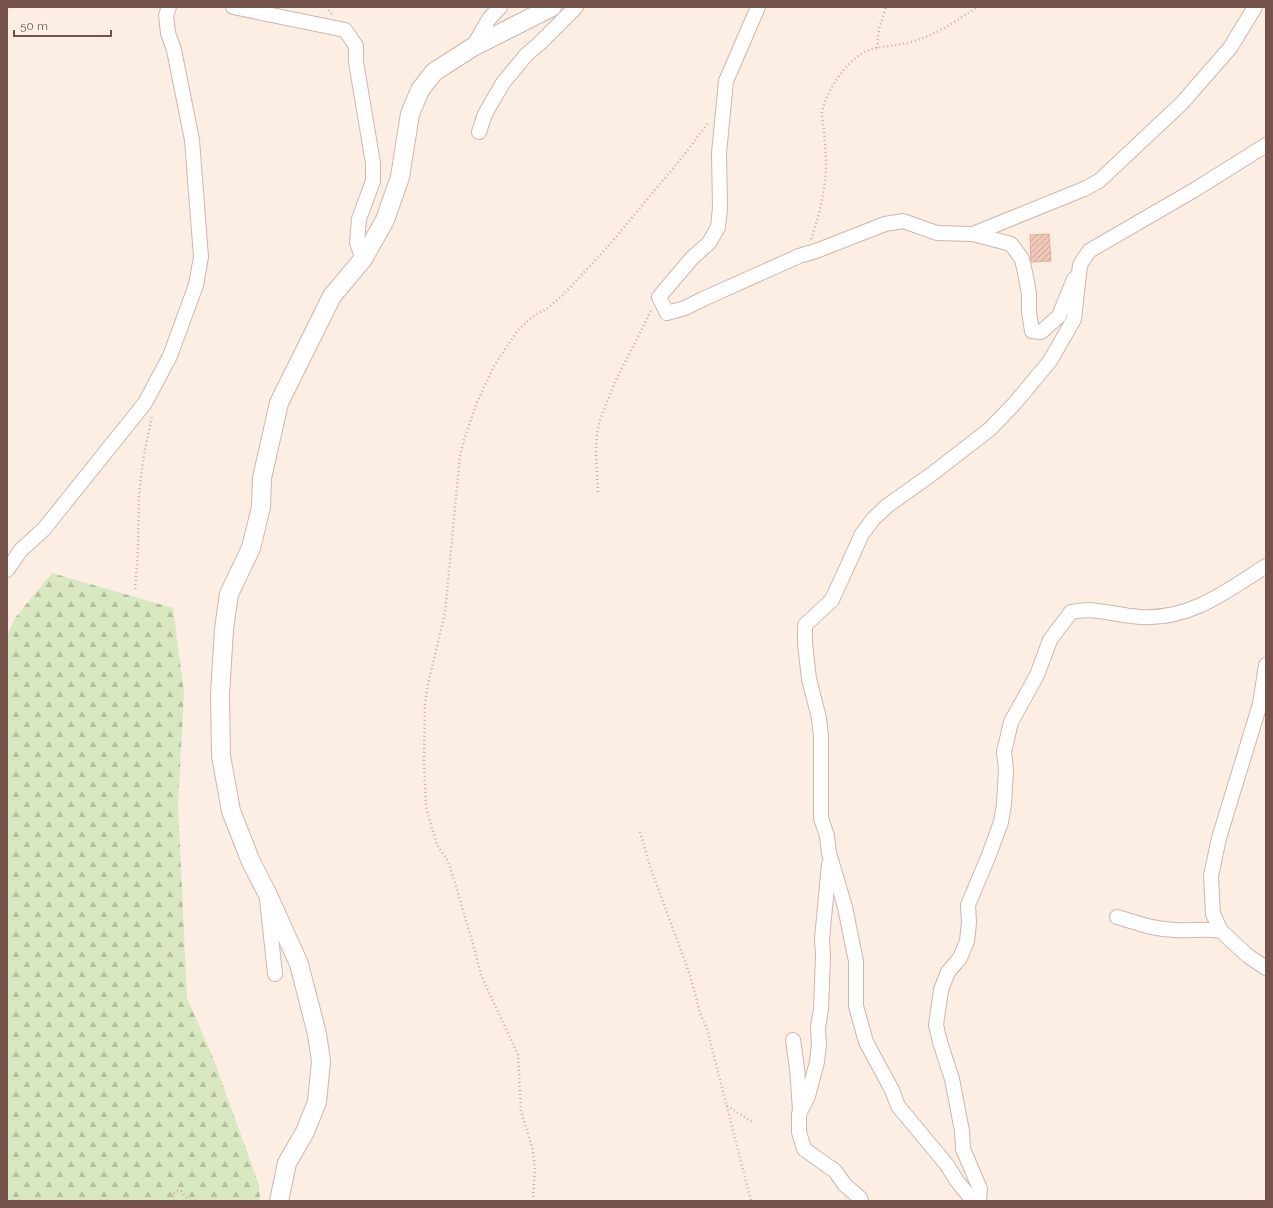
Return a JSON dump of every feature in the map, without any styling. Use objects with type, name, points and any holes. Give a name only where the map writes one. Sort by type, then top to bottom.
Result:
[{"type":"street","points":[[7,570],[21,550],[44,529],[145,403],[170,356],[196,285],[201,257],[192,140],[174,50],[168,33],[166,15],[169,7]]},
{"type":"street","points":[[233,7],[345,30],[356,46],[356,62],[373,163],[373,182],[358,219],[357,244],[363,259]]},
{"type":"street","points":[[473,47],[488,19],[500,7]]},
{"type":"street","points":[[279,1201],[287,1163],[305,1132],[317,1102],[320,1061],[317,1034],[299,964],[267,893],[251,862],[231,811],[221,756],[220,695],[224,629],[229,594],[251,548],[261,508],[262,478],[279,403],[332,296],[363,259],[385,220],[400,177],[410,114],[420,90],[434,72],[473,47],[552,7]]},
{"type":"street","points":[[479,132],[485,114],[503,82],[526,55],[576,7]]},
{"type":"street","points":[[758,7],[726,81],[719,153],[720,208],[718,227],[709,244],[692,258],[659,297],[667,313],[685,308],[799,256],[816,252],[885,224],[903,221],[937,233],[973,234],[1011,244],[1022,259],[1028,288],[1029,312],[1032,331],[1041,332],[1059,316],[1080,265],[1089,251],[1196,189],[1266,145]]},
{"type":"street","points":[[973,234],[1084,189],[1099,181],[1168,117],[1195,89],[1230,48],[1255,7]]},
{"type":"street","points":[[799,1114],[808,1096],[817,1062],[819,1045],[818,1028],[821,1009],[823,956],[822,939],[829,871],[827,836],[821,818],[821,736],[819,718],[809,679],[805,642],[805,625],[832,600],[862,534],[874,518],[887,506],[932,474],[990,429],[1015,403],[1050,361],[1074,319],[1080,265]]},
{"type":"street","points":[[829,853],[842,895],[856,961],[856,1006],[866,1042],[892,1090],[898,1106],[947,1165],[969,1196],[978,1201],[980,1188],[963,1149],[962,1132],[952,1079],[936,1025],[941,990],[948,972],[960,958],[967,941],[969,922],[968,905],[1001,822],[1004,804],[1006,769],[1004,752],[1011,722],[1038,675],[1050,640],[1071,612],[1088,610],[1142,617],[1178,613],[1214,600],[1266,566]]},
{"type":"street","points":[[1266,665],[1260,704],[1219,838],[1211,876],[1213,914],[1221,931],[1248,956],[1266,968]]},
{"type":"street","points":[[267,893],[267,911],[275,974]]},
{"type":"street","points":[[1117,917],[1155,929],[1212,929],[1221,931]]},
{"type":"street","points":[[793,1040],[798,1076],[799,1132],[804,1148],[835,1171],[845,1185],[860,1198],[861,1201]]},
{"type":"path","points":[[877,48],[878,29],[886,7]]},
{"type":"path","points":[[799,256],[810,241],[821,205],[826,169],[826,151],[822,114],[828,96],[847,66],[861,54],[877,48],[911,42],[928,36],[977,7]]},
{"type":"path","points":[[534,1201],[535,1166],[532,1147],[521,1110],[518,1055],[481,975],[448,861],[437,844],[426,807],[424,760],[425,703],[445,613],[460,455],[477,402],[494,366],[518,330],[532,317],[548,308],[564,294],[612,243],[709,122]]},
{"type":"path","points":[[598,492],[596,448],[597,434],[601,417],[615,382],[659,297]]},
{"type":"path","points":[[135,589],[138,549],[139,494],[143,460],[153,413]]},
{"type":"path","points":[[640,832],[651,869],[690,975],[700,1013],[707,1029],[751,1201]]},
{"type":"path","points":[[727,1106],[753,1122]]},
{"type":"path","points":[[174,1201],[173,1194],[177,1191],[181,1191],[189,1201]]},
{"type":"green space","points":[[52,573],[173,608],[184,693],[178,805],[187,998],[212,1055],[259,1185],[260,1201],[7,1201],[7,636],[15,618]]},
{"type":"building","points":[[1049,234],[1051,261],[1031,262],[1030,235]]}]
